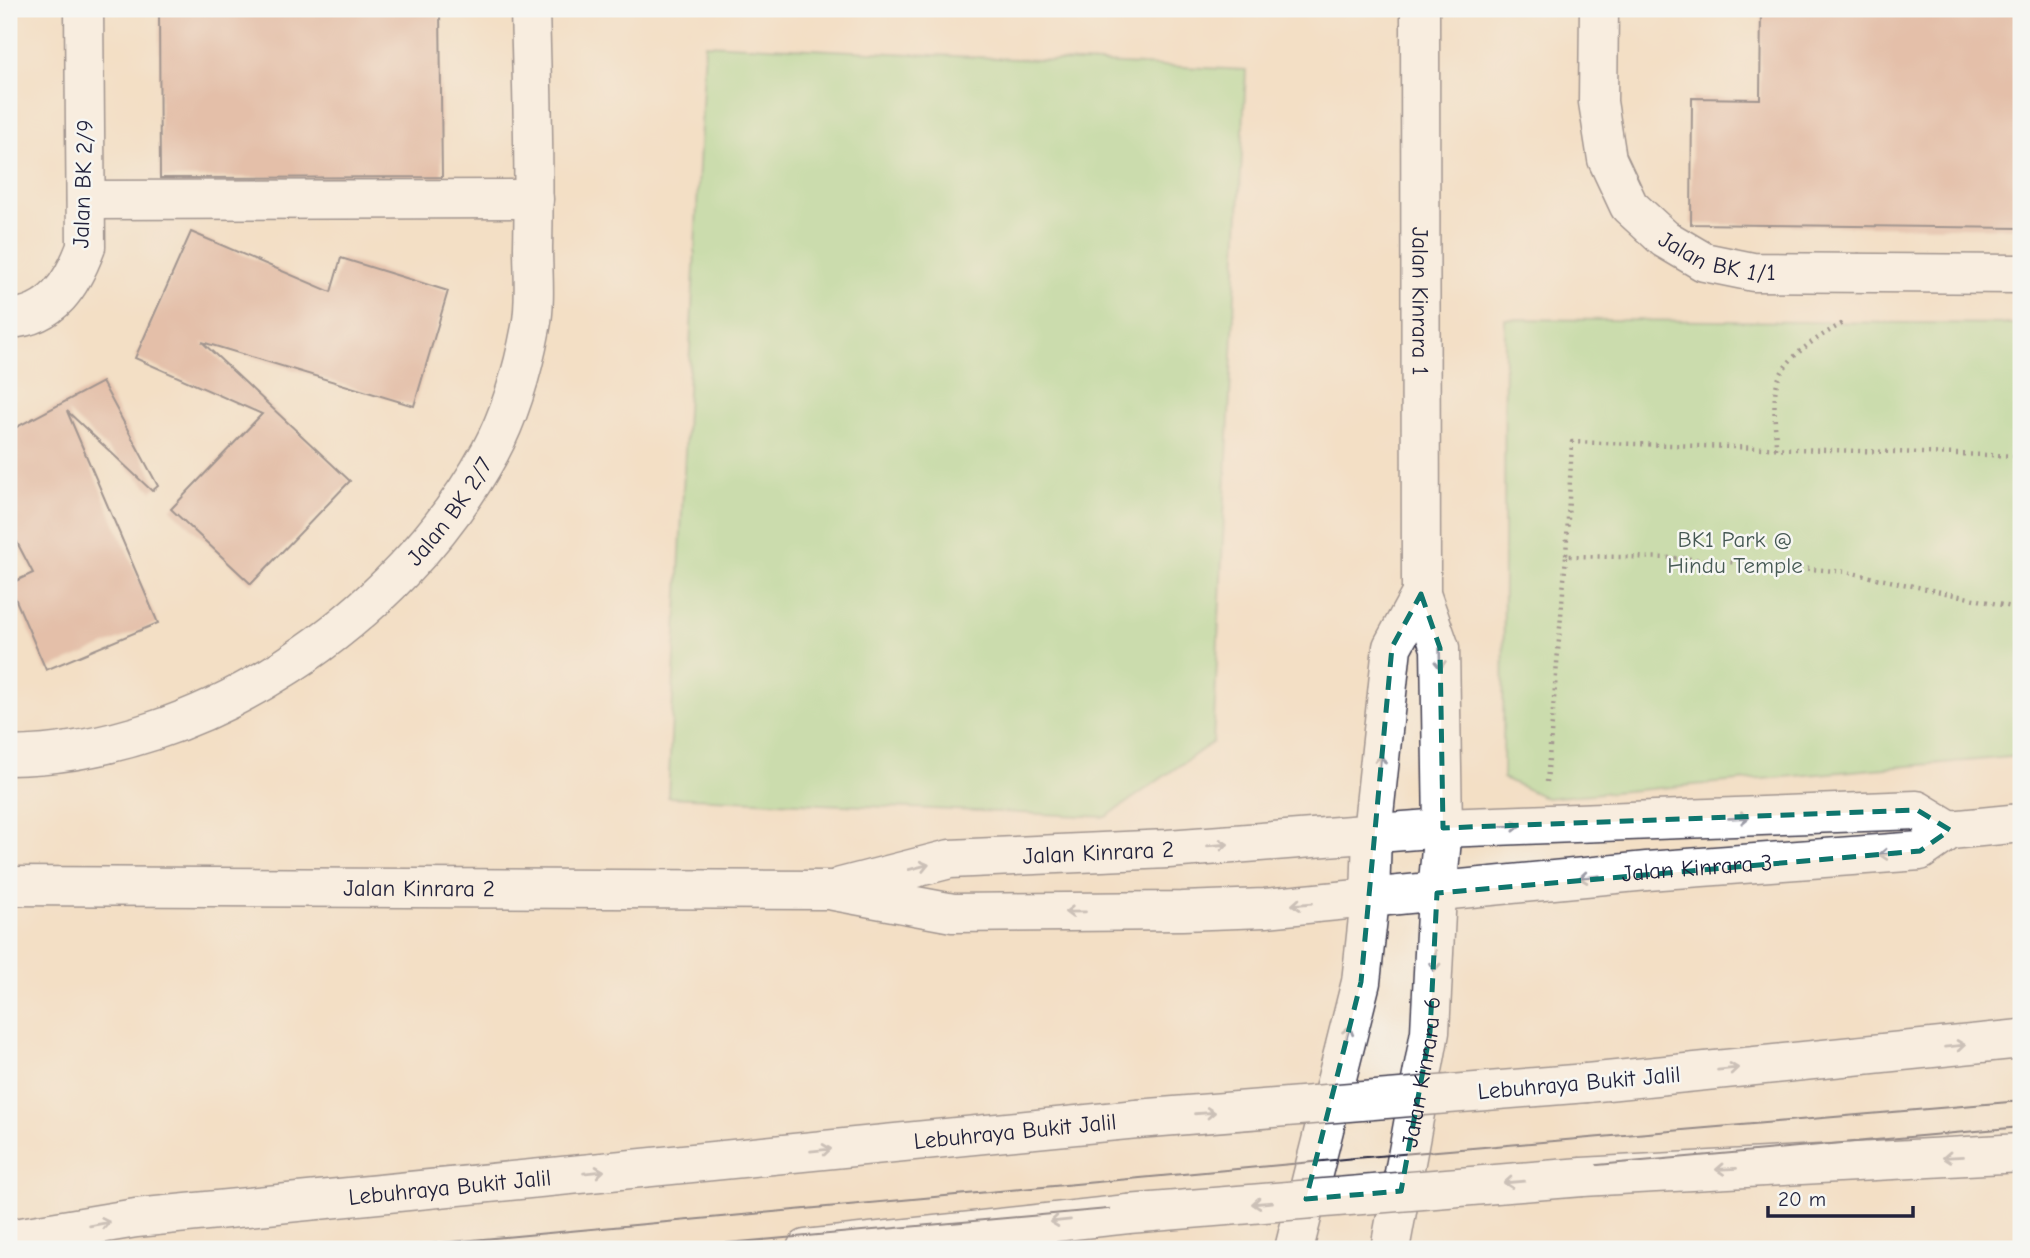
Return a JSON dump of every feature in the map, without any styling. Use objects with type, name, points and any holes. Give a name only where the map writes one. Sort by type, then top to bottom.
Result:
[{"type":"main road","name":"Jalan BK 2/9","points":[[9,319],[19,319],[48,306],[73,280],[86,247],[84,9]]},
{"type":"main road","name":"Jalan BK 2/7","points":[[9,756],[109,743],[182,721],[253,687],[310,650],[360,612],[411,563],[456,505],[490,452],[516,393],[531,323],[534,199],[530,9]]},
{"type":"main road","name":"Jalan Kinrara 1","points":[[1420,9],[1421,594],[1440,648],[1443,828]]},
{"type":"main road","name":"Jalan BK 1/1","points":[[1600,9],[1598,102],[1607,159],[1629,206],[1665,239],[1704,262],[1753,272],[2021,274]]},
{"type":"main road","points":[[86,200],[534,199]]},
{"type":"main road","name":"Jalan Kinrara 1","points":[[1370,899],[1372,833],[1392,647],[1421,594]]},
{"type":"main road","name":"Jalan Kinrara 3","points":[[1372,833],[1917,810],[1950,830]]},
{"type":"main road","name":"Jalan Kinrara 3","points":[[1370,899],[1647,871],[1920,851],[1950,830],[2021,823]]},
{"type":"main road","name":"Jalan Kinrara 6","points":[[1390,1249],[1430,1032],[1443,828]]},
{"type":"main road","name":"Jalan Kinrara 2","points":[[829,890],[950,859],[1168,849],[1372,833]]},
{"type":"main road","name":"Jalan Kinrara 2","points":[[9,886],[829,890],[953,913],[1210,910],[1370,899]]},
{"type":"main road","points":[[1294,1249],[1361,982],[1370,899]]},
{"type":"main road","name":"Lebuhraya Bukit Jalil","points":[[9,1240],[136,1218],[1137,1119],[1587,1083],[2021,1039]]},
{"type":"main road","points":[[806,1249],[1128,1213],[1582,1177],[2021,1153]]},
{"type":"path","points":[[1776,449],[1777,382],[1792,361],[1813,340],[1845,322]]},
{"type":"path","points":[[1547,785],[1566,556],[1572,442],[2021,456]]},
{"type":"path","points":[[1566,556],[1681,558],[1847,572],[1941,590],[2006,608],[2021,609]]},
{"type":"highlighted area","points":[[1421,594],[1440,648],[1443,828],[1917,810],[1950,830],[1920,851],[1437,893],[1430,1032],[1401,1191],[1306,1199],[1361,982],[1392,647]]},
{"type":"green space","points":[[705,44],[1246,70],[1213,742],[1106,817],[668,797]]},
{"type":"green space","name":"BK1 Park @ Hindu Temple","points":[[1505,319],[2021,324],[2021,756],[1546,798],[1503,778]]},
{"type":"building","points":[[159,9],[440,9],[442,177],[160,178]]},
{"type":"building","points":[[1761,9],[2021,9],[2021,228],[1691,224],[1692,98],[1760,99]]},
{"type":"building","points":[[191,232],[331,292],[341,258],[448,291],[414,406],[202,342],[350,481],[251,584],[171,509],[262,414],[135,358]]},
{"type":"building","points":[[102,382],[158,486],[152,491],[67,411],[158,623],[46,670],[9,584],[33,573],[9,527],[9,431]]},
{"type":"tram line","points":[[376,1249],[1355,1158],[2021,1101]]},
{"type":"tram line","points":[[662,1249],[2021,1127]]}]
